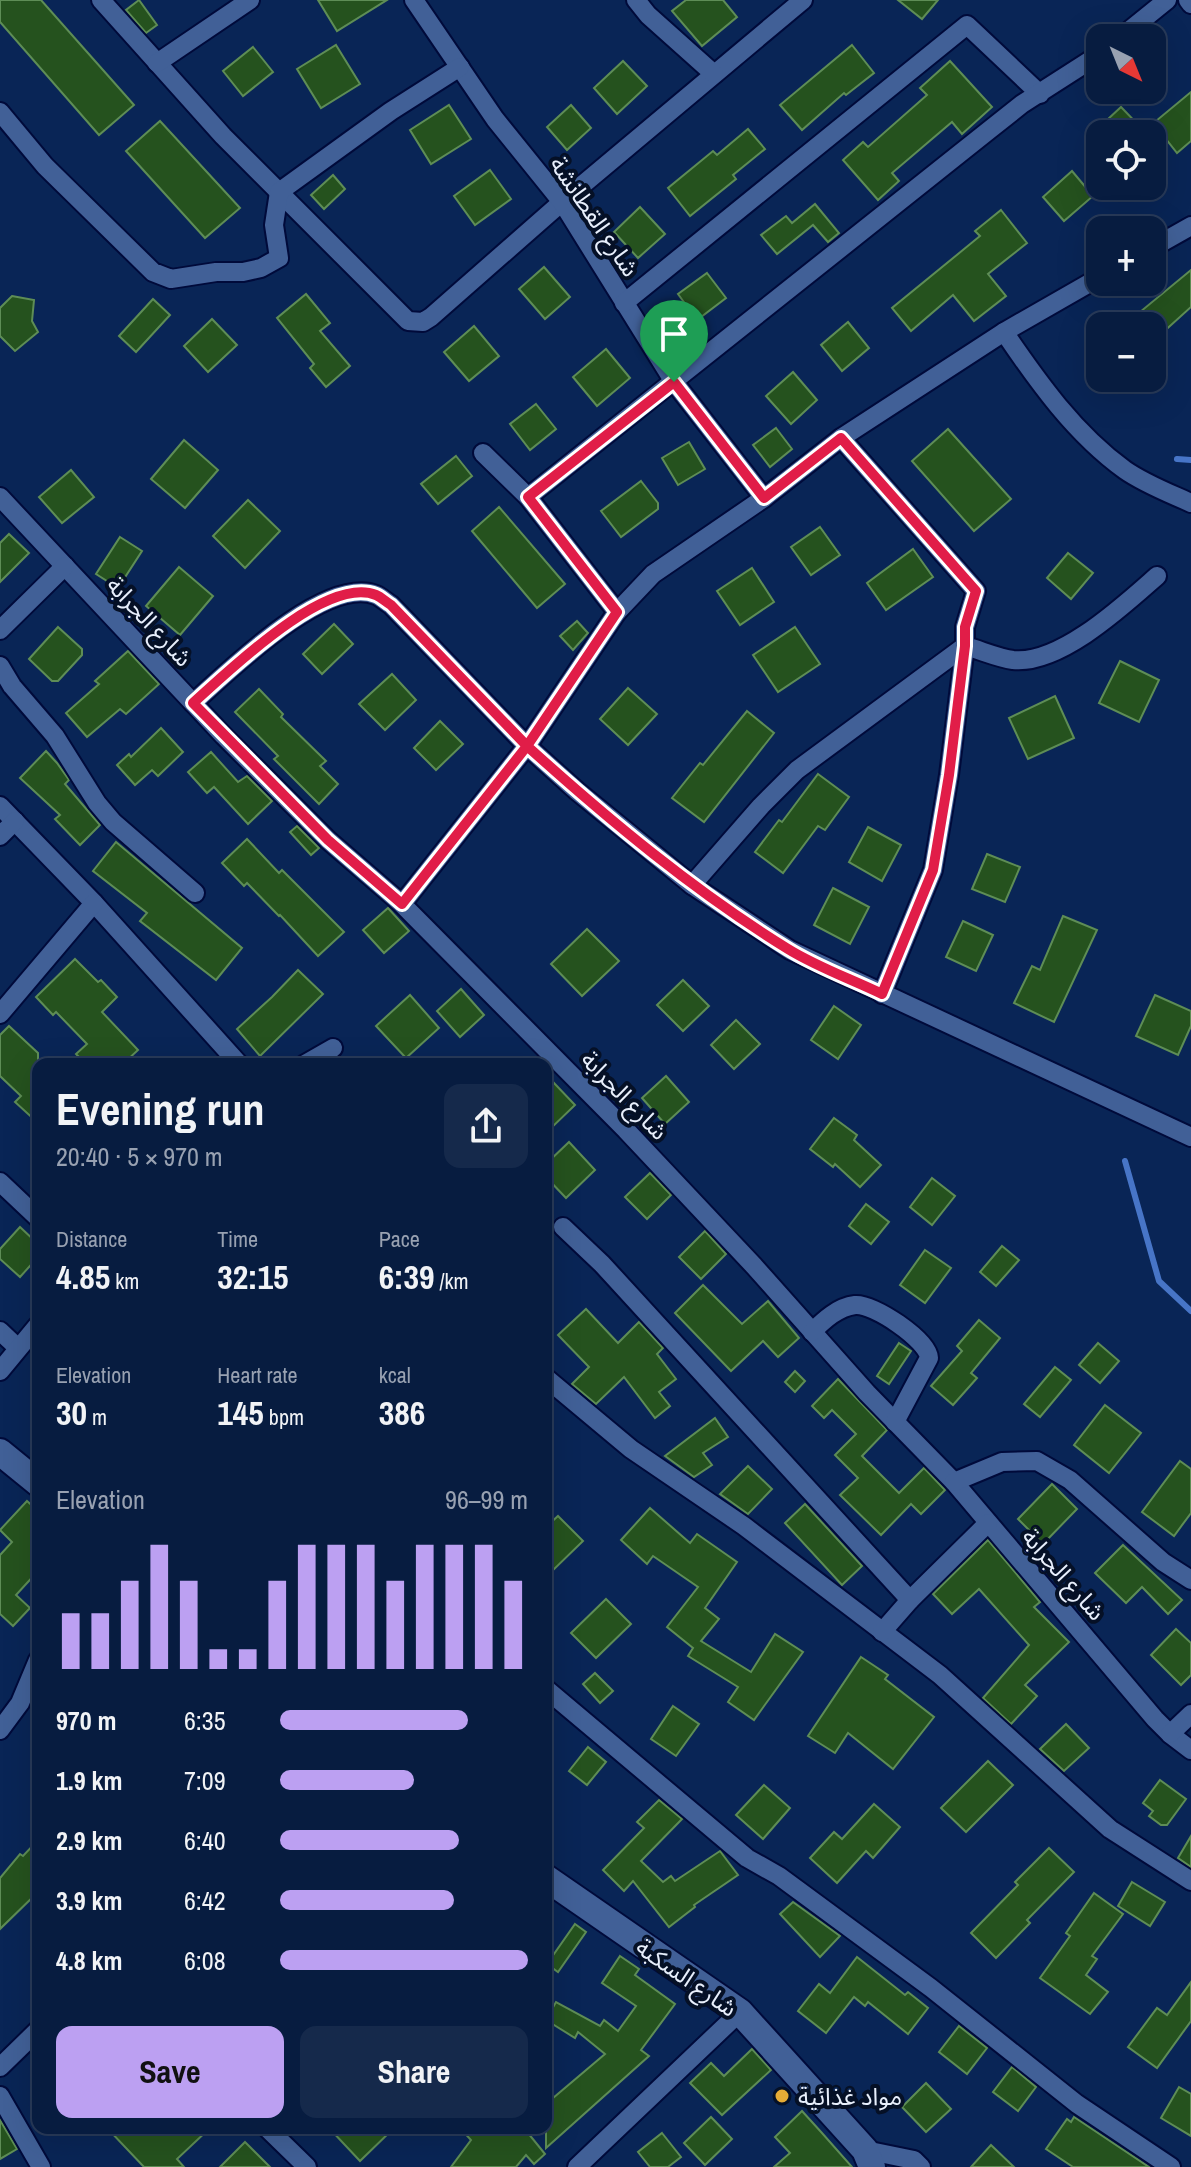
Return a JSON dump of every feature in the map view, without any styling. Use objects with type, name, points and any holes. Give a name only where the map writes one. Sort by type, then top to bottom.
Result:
[{"type":"main road","points":[[0,1452],[32,1478]]},
{"type":"main road","name":"شارع السكبة","points":[[552,1882],[740,2012],[869,2159]]},
{"type":"street","points":[[101,0],[223,136],[408,321],[416,323],[431,317],[562,202],[803,0]]},
{"type":"street","points":[[157,63],[250,0]]},
{"type":"street","name":"شارع القطانشة","points":[[414,0],[495,119],[562,202],[674,382],[764,498]]},
{"type":"street","points":[[636,0],[648,15],[714,74]]},
{"type":"street","points":[[1137,24],[1167,0]]},
{"type":"street","points":[[624,303],[967,25],[1040,94]]},
{"type":"street","points":[[528,497],[988,131],[1086,63]]},
{"type":"street","points":[[0,112],[45,166],[153,272],[161,277],[181,279],[216,272],[251,271],[279,258],[274,225],[279,192],[391,111],[460,67]]},
{"type":"street","points":[[1166,240],[1191,226]]},
{"type":"street","points":[[402,904],[527,746],[617,612],[653,574],[764,498],[841,438],[1004,332],[1086,285]]},
{"type":"street","points":[[1004,332],[1043,390],[1094,442],[1125,470],[1191,503]]},
{"type":"street","points":[[841,438],[976,591],[965,627],[949,775],[933,870],[882,994]]},
{"type":"street","points":[[483,453],[528,497],[617,612]]},
{"type":"street","name":"شارع الجرابة","points":[[0,497],[193,703],[328,840],[402,904],[626,1130],[954,1482],[1170,1734],[1191,1750]]},
{"type":"street","points":[[0,630],[65,566]]},
{"type":"street","points":[[965,646],[1014,660],[1047,653],[1100,625],[1157,576]]},
{"type":"street","points":[[193,703],[272,633],[300,615],[328,600],[354,594],[374,594],[391,605],[527,746],[692,885],[790,950],[1191,1137]]},
{"type":"street","points":[[692,885],[797,770],[965,646]]},
{"type":"street","points":[[0,666],[12,686],[55,736],[97,803],[113,822],[195,893]]},
{"type":"street","points":[[0,806],[94,903],[234,1058]]},
{"type":"street","points":[[0,836],[15,821]]},
{"type":"street","points":[[0,1014],[94,903]]},
{"type":"street","points":[[316,1058],[333,1048]]},
{"type":"street","points":[[0,1182],[32,1212]]},
{"type":"street","points":[[563,1227],[602,1264],[910,1600]]},
{"type":"street","points":[[812,1332],[827,1317],[841,1309],[865,1305],[907,1330],[929,1350],[929,1358],[895,1422]]},
{"type":"street","points":[[0,1331],[18,1348]]},
{"type":"street","points":[[0,1371],[32,1332]]},
{"type":"street","points":[[552,1383],[631,1449],[744,1526],[940,1675],[1110,1829],[1191,1881]]},
{"type":"street","points":[[954,1482],[1002,1462],[1037,1461],[1070,1480],[1163,1562],[1191,1580]]},
{"type":"street","points":[[882,1632],[988,1523]]},
{"type":"street","points":[[0,1730],[20,1703],[32,1674]]},
{"type":"street","points":[[552,1694],[747,1858],[779,1876],[931,1988],[1077,2104],[1171,2167]]},
{"type":"street","points":[[1170,1734],[1191,1714]]},
{"type":"street","points":[[577,2167],[740,2012]]},
{"type":"street","points":[[0,2067],[32,2036]]},
{"type":"street","points":[[0,2096],[41,2167]]},
{"type":"street","points":[[273,2134],[307,2167]]},
{"type":"street","points":[[869,2159],[914,2160],[921,2167]]},
{"type":"building","points":[[0,0],[41,0],[134,105],[99,135],[0,22]]},
{"type":"building","points":[[139,0],[157,25],[146,33],[126,10]]},
{"type":"building","points":[[318,0],[387,0],[337,31]]},
{"type":"building","points":[[686,0],[723,0],[737,17],[702,46],[672,11]]},
{"type":"building","points":[[898,0],[938,0],[922,19]]},
{"type":"building","points":[[336,45],[360,84],[321,108],[297,69]]},
{"type":"building","points":[[852,45],[874,73],[846,95],[844,93],[802,130],[780,105]]},
{"type":"building","points":[[253,47],[273,72],[243,96],[223,71]]},
{"type":"building","points":[[623,61],[647,86],[617,114],[594,88]]},
{"type":"building","points":[[950,61],[992,107],[962,134],[952,122],[892,173],[899,181],[878,200],[843,160],[863,142],[868,147],[927,95],[920,88]]},
{"type":"building","points":[[1191,92],[1191,141],[1177,153],[1166,139],[1166,120],[1157,120]]},
{"type":"building","points":[[449,105],[471,139],[431,164],[410,130]]},
{"type":"building","points":[[571,105],[591,128],[567,150],[547,127]]},
{"type":"building","points":[[1121,107],[1133,120],[1107,120]]},
{"type":"building","points":[[160,121],[240,208],[205,238],[126,151]]},
{"type":"building","points":[[748,129],[765,149],[733,175],[736,179],[690,216],[668,188],[713,151],[717,155]]},
{"type":"building","points":[[490,170],[511,199],[475,225],[454,196]]},
{"type":"building","points":[[1072,171],[1086,188],[1088,200],[1064,221],[1043,197]]},
{"type":"building","points":[[333,175],[345,189],[324,209],[311,195]]},
{"type":"building","points":[[815,204],[839,233],[828,242],[813,225],[777,254],[761,235],[786,216],[792,223]]},
{"type":"building","points":[[640,207],[665,234],[638,258],[614,232]]},
{"type":"building","points":[[1001,210],[1027,243],[988,274],[1006,296],[974,321],[953,295],[911,331],[892,308],[980,236],[975,231]]},
{"type":"building","points":[[544,267],[570,297],[545,319],[519,289]]},
{"type":"building","points":[[1191,270],[1191,307],[1166,330],[1166,312],[1140,312],[1159,296],[1166,296],[1166,291]]},
{"type":"building","points":[[707,273],[726,298],[697,320],[678,294]]},
{"type":"building","points":[[306,294],[330,323],[320,331],[350,366],[326,387],[310,368],[314,364],[277,318]]},
{"type":"building","points":[[12,296],[34,300],[32,321],[38,332],[15,351],[0,336],[0,308]]},
{"type":"building","points":[[153,299],[170,315],[136,352],[119,336]]},
{"type":"building","points":[[212,319],[237,345],[208,372],[184,346]]},
{"type":"building","points":[[848,322],[869,348],[842,371],[821,345]]},
{"type":"building","points":[[474,326],[499,356],[469,381],[444,352]]},
{"type":"building","points":[[606,349],[630,378],[597,406],[573,377]]},
{"type":"building","points":[[793,372],[817,400],[791,424],[766,396]]},
{"type":"building","points":[[536,404],[556,429],[530,450],[510,424]]},
{"type":"building","points":[[776,428],[792,449],[770,467],[753,445]]},
{"type":"building","points":[[948,429],[1011,499],[974,531],[912,461]]},
{"type":"building","points":[[184,440],[218,470],[185,508],[151,479]]},
{"type":"building","points":[[689,442],[705,469],[678,485],[662,458]]},
{"type":"building","points":[[456,456],[472,476],[438,504],[421,484]]},
{"type":"building","points":[[71,470],[94,497],[62,523],[39,497]]},
{"type":"building","points":[[641,481],[658,503],[658,509],[621,537],[601,511]]},
{"type":"building","points":[[248,500],[280,531],[245,568],[213,536]]},
{"type":"building","points":[[499,507],[565,584],[537,608],[472,531]]},
{"type":"building","points":[[820,527],[840,555],[811,575],[791,547]]},
{"type":"building","points":[[9,534],[29,553],[0,582],[0,543]]},
{"type":"building","points":[[120,537],[142,551],[118,588],[96,574]]},
{"type":"building","points":[[913,549],[933,577],[886,610],[867,583]]},
{"type":"building","points":[[1068,553],[1093,573],[1071,599],[1047,578]]},
{"type":"building","points":[[179,567],[213,596],[180,635],[146,606]]},
{"type":"building","points":[[752,568],[774,602],[740,625],[717,591]]},
{"type":"building","points":[[577,621],[588,633],[573,650],[560,636]]},
{"type":"building","points":[[334,624],[353,644],[322,674],[303,654]]},
{"type":"building","points":[[58,627],[82,649],[82,655],[58,681],[52,681],[29,659]]},
{"type":"building","points":[[795,627],[820,664],[778,692],[753,655]]},
{"type":"building","points":[[128,651],[159,684],[126,714],[120,709],[87,737],[66,713],[99,684],[95,681]]},
{"type":"building","points":[[1120,661],[1159,680],[1139,722],[1099,703]]},
{"type":"building","points":[[392,674],[416,700],[385,730],[359,704]]},
{"type":"building","points":[[628,688],[657,714],[628,745],[600,719]]},
{"type":"building","points":[[259,689],[283,714],[281,717],[326,761],[320,766],[338,784],[319,804],[274,759],[278,756],[235,712]]},
{"type":"building","points":[[1055,696],[1074,738],[1028,759],[1009,718]]},
{"type":"building","points":[[747,711],[774,733],[704,822],[672,798]]},
{"type":"building","points":[[440,721],[463,744],[436,770],[414,748]]},
{"type":"building","points":[[161,728],[183,752],[158,776],[152,770],[135,785],[117,765],[129,754],[131,757]]},
{"type":"building","points":[[46,751],[69,780],[65,784],[100,825],[80,845],[55,819],[60,815],[20,778]]},
{"type":"building","points":[[211,752],[238,782],[247,776],[272,801],[248,824],[214,787],[207,793],[188,772]]},
{"type":"building","points":[[818,774],[849,797],[825,830],[818,826],[783,873],[755,852]]},
{"type":"building","points":[[297,826],[319,848],[311,855],[290,832]]},
{"type":"building","points":[[868,827],[901,845],[882,881],[849,862]]},
{"type":"building","points":[[247,839],[344,932],[318,956],[247,883],[244,886],[222,863]]},
{"type":"building","points":[[116,842],[242,948],[216,980],[140,921],[147,913],[93,871]]},
{"type":"building","points":[[987,854],[1020,867],[1005,902],[972,889]]},
{"type":"building","points":[[833,888],[869,907],[850,944],[814,925]]},
{"type":"building","points":[[388,908],[409,931],[384,953],[363,930]]},
{"type":"building","points":[[1063,916],[1097,930],[1054,1022],[1014,1003],[1032,966],[1040,970]]},
{"type":"building","points":[[963,921],[993,935],[976,971],[946,957]]},
{"type":"building","points":[[587,929],[619,961],[582,996],[551,964]]},
{"type":"building","points":[[75,959],[117,997],[102,1012],[138,1050],[129,1058],[80,1058],[76,1054],[87,1044],[56,1012],[53,1015],[36,997]]},
{"type":"building","points":[[298,970],[323,994],[260,1056],[237,1029]]},
{"type":"building","points":[[683,980],[709,1006],[683,1031],[657,1005]]},
{"type":"building","points":[[461,989],[484,1015],[460,1037],[437,1011]]},
{"type":"building","points":[[410,995],[439,1028],[406,1058],[376,1026]]},
{"type":"building","points":[[1155,995],[1191,1011],[1191,1026],[1178,1055],[1136,1036]]},
{"type":"building","points":[[834,1006],[861,1025],[838,1059],[811,1040]]},
{"type":"building","points":[[736,1020],[760,1044],[734,1069],[711,1045]]},
{"type":"building","points":[[9,1026],[38,1053],[38,1058],[32,1058],[32,1118],[15,1102],[21,1096],[0,1076],[0,1035]]},
{"type":"building","points":[[666,1076],[689,1102],[665,1124],[642,1098]]},
{"type":"building","points":[[554,1083],[575,1105],[552,1127]]},
{"type":"building","points":[[834,1118],[857,1135],[854,1140],[881,1165],[860,1187],[835,1164],[833,1167],[810,1149]]},
{"type":"building","points":[[569,1142],[595,1170],[566,1198],[552,1183],[552,1158]]},
{"type":"building","points":[[650,1173],[671,1195],[647,1219],[625,1197]]},
{"type":"building","points":[[932,1178],[955,1196],[932,1225],[910,1207]]},
{"type":"building","points":[[866,1204],[889,1222],[871,1244],[849,1226]]},
{"type":"building","points":[[20,1227],[32,1238],[32,1264],[20,1277],[0,1259],[0,1249]]},
{"type":"building","points":[[705,1231],[726,1254],[701,1279],[679,1257]]},
{"type":"building","points":[[1002,1246],[1019,1260],[996,1286],[980,1272]]},
{"type":"building","points":[[925,1250],[951,1268],[925,1303],[900,1285]]},
{"type":"building","points":[[703,1285],[742,1324],[768,1301],[799,1338],[778,1357],[763,1341],[731,1371],[675,1313]]},
{"type":"building","points":[[586,1309],[618,1343],[639,1322],[663,1348],[657,1354],[676,1379],[659,1392],[670,1406],[655,1418],[624,1377],[596,1404],[572,1384],[589,1367],[558,1335]]},
{"type":"building","points":[[979,1320],[1000,1338],[971,1373],[977,1378],[953,1405],[931,1386],[962,1351],[957,1346]]},
{"type":"building","points":[[899,1343],[911,1351],[889,1384],[877,1376]]},
{"type":"building","points":[[1098,1343],[1119,1361],[1100,1383],[1079,1365]]},
{"type":"building","points":[[1055,1367],[1071,1380],[1040,1417],[1024,1404]]},
{"type":"building","points":[[795,1371],[805,1381],[795,1392],[785,1382]]},
{"type":"building","points":[[838,1379],[887,1430],[862,1456],[899,1493],[924,1468],[945,1490],[921,1514],[911,1504],[881,1535],[840,1495],[858,1478],[835,1455],[856,1434],[832,1410],[824,1418],[812,1406]]},
{"type":"building","points":[[1105,1405],[1141,1433],[1109,1473],[1074,1445]]},
{"type":"building","points":[[715,1418],[728,1437],[703,1453],[712,1465],[694,1477],[665,1456]]},
{"type":"building","points":[[1180,1461],[1191,1469],[1191,1513],[1174,1536],[1142,1512]]},
{"type":"building","points":[[748,1466],[772,1489],[748,1514],[720,1494]]},
{"type":"building","points":[[1052,1484],[1077,1509],[1043,1544],[1018,1519]]},
{"type":"building","points":[[27,1501],[32,1506],[32,1578],[16,1595],[30,1608],[13,1626],[0,1614],[0,1555],[12,1542],[0,1530]]},
{"type":"building","points":[[805,1504],[862,1566],[842,1585],[785,1523]]},
{"type":"building","points":[[650,1508],[690,1543],[697,1534],[737,1562],[705,1608],[719,1619],[701,1641],[751,1672],[775,1634],[803,1652],[754,1720],[728,1702],[738,1687],[688,1656],[693,1648],[667,1627],[698,1587],[653,1556],[647,1564],[621,1540]]},
{"type":"building","points":[[558,1516],[583,1541],[552,1571],[552,1522]]},
{"type":"building","points":[[988,1540],[1040,1602],[1034,1607],[1069,1642],[1025,1685],[1037,1696],[1011,1724],[983,1698],[1029,1645],[979,1589],[952,1614],[933,1594]]},
{"type":"building","points":[[1123,1545],[1182,1600],[1168,1614],[1142,1587],[1126,1603],[1095,1573]]},
{"type":"building","points":[[606,1599],[631,1624],[596,1658],[571,1633]]},
{"type":"building","points":[[1176,1629],[1191,1643],[1191,1675],[1181,1685],[1151,1655]]},
{"type":"building","points":[[861,1657],[888,1675],[885,1679],[934,1717],[893,1769],[848,1733],[835,1753],[808,1736]]},
{"type":"building","points":[[595,1673],[613,1691],[600,1703],[583,1684]]},
{"type":"building","points":[[673,1706],[699,1724],[676,1756],[651,1739]]},
{"type":"building","points":[[1066,1724],[1089,1748],[1064,1771],[1040,1749]]},
{"type":"building","points":[[588,1747],[606,1762],[587,1785],[569,1771]]},
{"type":"building","points":[[988,1761],[1013,1785],[966,1832],[941,1808]]},
{"type":"building","points":[[1160,1780],[1186,1799],[1167,1825],[1161,1825],[1149,1816],[1153,1811],[1143,1803]]},
{"type":"building","points":[[764,1785],[790,1808],[763,1839],[736,1815]]},
{"type":"building","points":[[659,1800],[682,1819],[641,1861],[663,1882],[671,1876],[675,1881],[720,1851],[738,1875],[694,1905],[669,1927],[633,1881],[624,1891],[603,1870],[644,1828],[637,1822]]},
{"type":"building","points":[[874,1804],[900,1827],[873,1858],[866,1851],[837,1883],[810,1858],[834,1832],[842,1839]]},
{"type":"building","points":[[1191,1836],[1191,1867],[1178,1858]]},
{"type":"building","points":[[32,1846],[32,1898],[0,1929],[0,1878],[20,1854],[23,1856]]},
{"type":"building","points":[[1049,1848],[1074,1872],[1027,1920],[1030,1923],[996,1958],[971,1933]]},
{"type":"building","points":[[1132,1882],[1165,1902],[1150,1926],[1118,1906]]},
{"type":"building","points":[[1094,1893],[1123,1914],[1092,1956],[1097,1959],[1086,1975],[1108,1992],[1090,2014],[1040,1978],[1070,1936],[1066,1933]]},
{"type":"building","points":[[793,1902],[840,1936],[820,1957],[780,1914]]},
{"type":"building","points":[[575,1924],[586,1932],[558,1972],[552,1968],[552,1957]]},
{"type":"building","points":[[620,1956],[639,1969],[635,1975],[675,2004],[641,2050],[649,2056],[546,2148],[546,2134],[552,2134],[552,2099],[605,2054],[578,2032],[575,2038],[552,2024],[552,2009],[556,2002],[600,2026],[604,2020],[618,2031],[636,2006],[602,1983]]},
{"type":"building","points":[[857,1957],[905,1995],[908,1992],[928,2008],[908,2034],[868,2002],[865,2006],[854,1997],[826,2033],[798,2011],[819,1984],[830,1993]]},
{"type":"building","points":[[1191,1982],[1191,2021],[1157,2068],[1128,2047],[1157,2008],[1167,2015]]},
{"type":"building","points":[[959,2026],[987,2048],[967,2074],[939,2052]]},
{"type":"building","points":[[752,2049],[771,2070],[722,2115],[690,2083],[711,2063],[724,2076]]},
{"type":"building","points":[[1012,2067],[1036,2087],[1018,2111],[993,2092]]},
{"type":"building","points":[[926,2083],[951,2109],[926,2132],[902,2107]]},
{"type":"building","points":[[1179,2087],[1191,2094],[1191,2136],[1161,2118]]},
{"type":"building","points":[[802,2111],[852,2167],[774,2167],[790,2153],[775,2137]]},
{"type":"building","points":[[711,2117],[732,2139],[705,2165],[684,2143]]},
{"type":"building","points":[[1074,2117],[1149,2167],[1073,2167],[1046,2149],[1067,2119],[1071,2122]]},
{"type":"building","points":[[0,2120],[17,2149],[0,2159]]},
{"type":"building","points":[[662,2133],[681,2157],[668,2167],[650,2167],[638,2152]]},
{"type":"building","points":[[113,2134],[204,2134],[177,2159],[184,2167],[144,2167]]},
{"type":"building","points":[[335,2134],[388,2134],[360,2161]]},
{"type":"building","points":[[466,2134],[529,2134],[545,2154],[534,2164],[526,2155],[516,2167],[451,2167],[471,2140]]},
{"type":"building","points":[[245,2142],[270,2167],[220,2167]]},
{"type":"building","points":[[991,2145],[1014,2167],[971,2167]]},
{"type":"waterway","points":[[1177,459],[1191,460]]},
{"type":"waterway","points":[[1125,1161],[1159,1281],[1191,1311]]},
{"type":"place","name":"مواد غذائية","points":[[782,2096]]},
{"type":"route","points":[[674,382],[528,497],[617,612],[527,746],[391,605],[374,594],[354,594],[328,600],[300,615],[272,633],[193,703],[328,840],[402,904],[527,746],[692,885],[790,950],[882,994],[933,870],[949,775],[965,627],[976,591],[841,438],[764,498],[674,382]]}]
